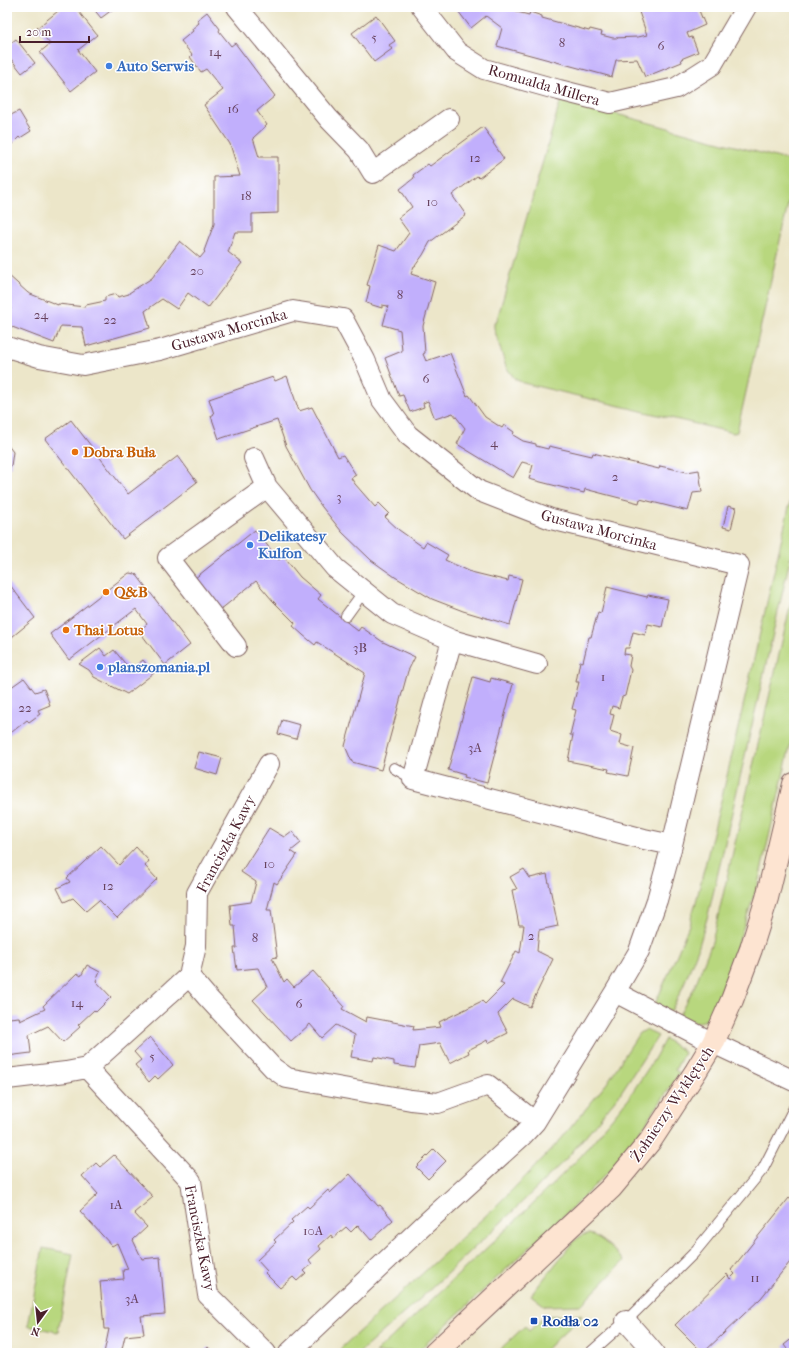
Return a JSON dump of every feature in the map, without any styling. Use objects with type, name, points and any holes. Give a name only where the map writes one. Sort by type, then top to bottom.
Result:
[{"type":"street","points":[[237,7],[330,119],[359,150],[373,173],[449,119]]},
{"type":"street","name":"Romualda Millera","points":[[422,7],[457,52],[484,69],[610,103],[676,88],[712,64],[746,7]]},
{"type":"street","name":"Gustawa Morcinka","points":[[7,347],[39,357],[83,365],[160,350],[293,311],[343,319],[365,360],[382,400],[408,435],[479,491],[550,519],[739,565],[672,845]]},
{"type":"street","points":[[254,458],[267,487],[335,568],[392,614],[452,640],[538,664]]},
{"type":"street","points":[[236,646],[168,558],[267,487]]},
{"type":"street","points":[[289,1353],[418,1230],[523,1135],[535,1122],[639,951],[657,900],[672,845],[413,779],[452,640]]},
{"type":"street","name":"Franciszka Kawy","points":[[189,976],[196,946],[197,893],[269,764]]},
{"type":"street","name":"Żołnierzy Wyklętych","points":[[435,1353],[611,1188],[651,1140],[696,1071],[713,1043],[732,1000],[756,935],[767,898],[794,784]]},
{"type":"street","points":[[7,1079],[87,1068],[189,976],[273,1068],[288,1078],[404,1099],[438,1103],[488,1085],[535,1122]]},
{"type":"street","points":[[615,992],[713,1043],[794,1081]]},
{"type":"street","name":"Franciszka Kawy","points":[[87,1068],[191,1181],[208,1295],[266,1353]]},
{"type":"street","points":[[626,1321],[654,1353]]},
{"type":"lane","points":[[346,616],[364,591]]},
{"type":"lane","points":[[394,768],[413,779]]},
{"type":"lane","points":[[590,1353],[626,1321],[693,1254],[763,1169],[794,1108]]},
{"type":"green space","points":[[561,99],[794,162],[794,178],[737,432],[734,433],[523,383],[515,379],[506,367],[494,328],[494,322],[496,323]]},
{"type":"green space","points":[[794,485],[794,542],[722,856],[698,949],[671,1011],[655,1004],[689,925],[696,902],[727,776]]},
{"type":"green space","points":[[794,590],[794,729],[758,884],[727,976],[711,1015],[703,1021],[696,1022],[679,1015],[694,988],[712,942]]},
{"type":"green space","points":[[646,1030],[658,1036],[619,1095],[568,1157],[421,1298],[359,1353],[340,1353],[341,1348],[493,1209],[530,1172],[562,1138],[607,1083],[639,1033]]},
{"type":"green space","points":[[665,1039],[681,1049],[684,1053],[675,1070],[680,1073],[642,1129],[613,1167],[571,1209],[416,1353],[375,1353],[511,1225],[581,1156],[627,1100],[653,1061]]},
{"type":"green space","points":[[589,1234],[604,1241],[624,1261],[581,1305],[545,1306],[531,1295],[573,1242],[582,1235]]},
{"type":"green space","points":[[43,1248],[73,1254],[58,1332],[28,1326]]},
{"type":"green space","points":[[545,1316],[582,1316],[542,1353],[496,1353],[525,1326],[529,1331]]},
{"type":"building","points":[[63,7],[75,7],[97,35],[78,50],[95,72],[71,91],[40,52],[50,44],[37,28]]},
{"type":"building","points":[[92,7],[116,7],[101,18]]},
{"type":"building","points":[[455,7],[511,7],[517,12],[529,15],[530,12],[542,16],[542,18],[589,31],[590,29],[602,32],[601,35],[613,38],[638,37],[647,35],[639,12],[650,7],[700,7],[698,8],[705,25],[687,33],[689,38],[692,37],[698,52],[681,59],[682,62],[645,77],[637,59],[616,60],[612,77],[497,46],[502,28],[486,16],[471,28]]},
{"type":"building","points":[[207,12],[231,46],[235,43],[275,96],[257,111],[267,125],[253,138],[259,157],[278,157],[278,213],[252,214],[252,232],[235,232],[228,252],[242,263],[208,308],[188,293],[177,309],[162,299],[145,311],[150,328],[86,346],[82,327],[61,326],[54,343],[7,325],[7,319],[11,308],[7,304],[7,274],[28,293],[58,305],[85,307],[86,305],[105,301],[105,297],[116,294],[118,297],[129,294],[152,278],[180,241],[200,258],[205,252],[204,251],[214,224],[214,177],[240,176],[230,144],[204,105],[223,90],[206,69],[201,72],[190,57],[192,55],[181,41],[193,31],[192,29],[199,23],[197,20]]},
{"type":"building","points":[[376,15],[395,41],[389,45],[392,49],[374,62],[352,33]]},
{"type":"building","points":[[16,39],[35,63],[22,73],[7,54],[7,46]]},
{"type":"building","points":[[19,111],[31,131],[20,138],[19,137],[7,149],[7,112],[11,115]]},
{"type":"building","points":[[483,127],[504,159],[479,178],[477,176],[452,195],[466,215],[430,242],[423,255],[414,266],[411,274],[435,282],[423,326],[425,353],[423,354],[426,361],[450,353],[467,396],[469,395],[485,417],[502,428],[504,425],[514,432],[513,435],[523,441],[548,449],[549,446],[592,456],[593,453],[659,469],[660,466],[687,472],[699,470],[702,492],[693,493],[688,511],[640,499],[639,503],[585,489],[584,493],[529,479],[533,465],[522,462],[513,478],[457,444],[465,428],[453,413],[435,419],[428,401],[423,403],[424,407],[410,412],[403,395],[399,396],[385,358],[402,351],[400,330],[383,325],[388,306],[382,305],[382,308],[366,303],[370,286],[367,285],[379,245],[396,251],[409,233],[398,218],[412,207],[400,189],[414,178],[413,175],[428,164],[430,166]]},
{"type":"building","points":[[287,376],[299,411],[312,407],[338,457],[343,455],[356,475],[351,478],[355,484],[375,507],[379,503],[389,513],[385,517],[399,530],[423,547],[426,542],[448,555],[445,560],[471,572],[508,581],[509,576],[522,579],[510,625],[463,611],[432,599],[395,577],[371,560],[342,532],[310,490],[286,446],[277,420],[219,439],[211,416],[214,414],[209,399],[273,377],[275,381]]},
{"type":"building","points":[[71,420],[128,494],[178,456],[197,482],[123,539],[45,439]]},
{"type":"building","points":[[7,444],[13,452],[11,466],[7,469]]},
{"type":"building","points":[[728,506],[736,508],[731,529],[723,527]]},
{"type":"building","points":[[255,530],[279,560],[283,556],[300,577],[321,595],[318,599],[358,631],[361,627],[383,642],[415,657],[408,671],[381,770],[352,762],[345,746],[365,673],[317,642],[315,645],[303,635],[293,626],[295,623],[256,581],[220,610],[194,579]]},
{"type":"building","points":[[129,573],[136,574],[190,645],[165,665],[139,631],[147,624],[136,609],[69,660],[50,634]]},
{"type":"building","points":[[7,581],[35,618],[7,641]]},
{"type":"building","points":[[607,587],[647,597],[648,595],[668,599],[662,627],[648,624],[645,635],[633,632],[629,648],[625,648],[624,654],[631,655],[629,666],[631,670],[625,696],[622,697],[619,708],[612,706],[610,714],[614,715],[610,731],[622,735],[620,744],[634,748],[628,776],[608,772],[609,769],[568,761],[573,735],[570,735],[576,710],[572,709],[579,682],[576,682],[580,661],[583,662],[589,637],[591,637],[598,612],[601,613]]},
{"type":"building","points":[[100,648],[106,656],[114,650],[128,667],[124,670],[126,673],[143,660],[154,673],[127,694],[94,677],[89,670],[79,664]]},
{"type":"building","points":[[473,677],[490,682],[491,678],[513,684],[487,783],[464,777],[465,775],[448,770]]},
{"type":"building","points":[[24,678],[35,692],[44,689],[50,705],[38,710],[40,714],[29,722],[27,720],[7,736],[7,690]]},
{"type":"building","points":[[282,720],[300,725],[296,739],[278,734]]},
{"type":"building","points":[[199,752],[222,758],[217,775],[194,768]]},
{"type":"building","points":[[269,828],[284,837],[292,831],[301,843],[291,851],[297,855],[277,884],[274,882],[267,910],[271,910],[277,957],[272,958],[284,982],[287,979],[294,987],[313,971],[344,1006],[342,1009],[366,1022],[367,1017],[414,1026],[413,1030],[441,1027],[439,1022],[482,1001],[485,1004],[504,985],[500,983],[516,951],[520,953],[524,925],[519,925],[512,890],[517,889],[510,877],[524,869],[530,878],[547,874],[558,926],[539,930],[537,951],[553,959],[530,1007],[513,999],[498,1014],[508,1033],[488,1043],[487,1040],[468,1050],[469,1053],[450,1063],[440,1043],[419,1046],[415,1068],[394,1065],[394,1061],[374,1057],[373,1061],[351,1057],[355,1035],[336,1025],[322,1038],[310,1024],[291,1041],[253,1000],[267,987],[258,968],[237,970],[234,948],[237,948],[235,926],[232,926],[230,905],[251,902],[256,882],[241,872]]},
{"type":"building","points":[[101,846],[119,865],[136,847],[149,861],[145,866],[157,879],[117,918],[99,900],[86,911],[73,898],[64,902],[57,888],[70,882],[67,878]]},
{"type":"building","points":[[87,965],[100,972],[96,981],[111,997],[96,1012],[94,1010],[78,1025],[80,1027],[63,1042],[48,1026],[29,1035],[31,1053],[7,1056],[7,1010],[9,1018],[19,1017],[20,1021],[45,1009],[43,1006],[77,973],[81,976]]},
{"type":"building","points":[[150,1037],[173,1065],[158,1079],[155,1076],[149,1082],[135,1065],[141,1060],[134,1052]]},
{"type":"building","points":[[434,1149],[446,1161],[428,1179],[416,1167]]},
{"type":"building","points":[[114,1155],[153,1197],[134,1213],[147,1227],[133,1240],[142,1259],[160,1257],[165,1314],[141,1316],[144,1334],[125,1336],[121,1353],[104,1353],[109,1329],[104,1329],[100,1281],[124,1279],[123,1270],[128,1269],[117,1243],[112,1246],[80,1211],[98,1194],[82,1176],[96,1163],[100,1167]]},
{"type":"building","points":[[350,1174],[378,1206],[380,1205],[393,1220],[371,1240],[358,1225],[351,1232],[346,1227],[333,1238],[331,1235],[319,1246],[321,1249],[309,1260],[312,1264],[304,1271],[306,1273],[297,1281],[293,1277],[280,1288],[265,1273],[267,1271],[257,1260],[276,1242],[274,1240],[293,1222],[291,1220],[307,1206],[309,1208],[328,1190],[330,1193]]},
{"type":"building","points":[[789,1198],[794,1202],[794,1257],[761,1298],[703,1353],[675,1325],[727,1274],[730,1279],[735,1274],[731,1270]]},
{"type":"building","points":[[794,1337],[794,1353],[790,1353],[784,1345]]},
{"type":"building","points":[[208,1347],[214,1353],[202,1353]]},
{"type":"place","name":"Auto Serwis","points":[[109,66]]},
{"type":"place","name":"Dobra Buła","points":[[75,452]]},
{"type":"place","name":"Delikatesy Kulfon","points":[[250,545]]},
{"type":"place","name":"Q&B","points":[[106,592]]},
{"type":"place","name":"Thai Lotus","points":[[66,630]]},
{"type":"place","name":"planszomania.pl","points":[[100,667]]},
{"type":"place","name":"Rodła 02","points":[[534,1321]]}]
